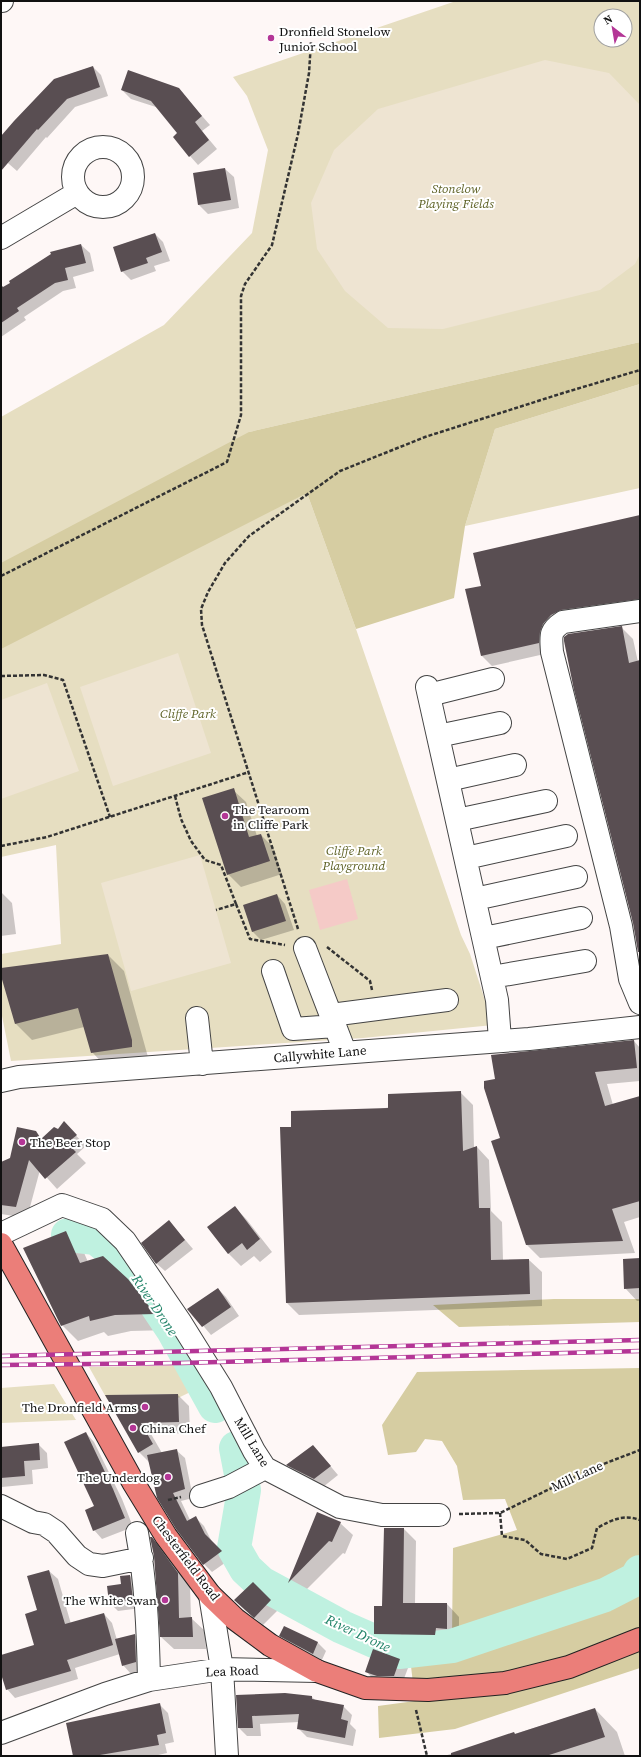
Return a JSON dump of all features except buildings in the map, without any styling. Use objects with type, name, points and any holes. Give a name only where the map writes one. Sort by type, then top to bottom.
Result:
[{"type":"main road","name":"Chesterfield Road","points":[[1,1244],[166,1536],[210,1595],[235,1619],[270,1645],[317,1671],[365,1688],[428,1690],[505,1683],[569,1667],[640,1639]]},
{"type":"street","points":[[1,238],[77,193]]},
{"type":"street","points":[[640,611],[562,622],[554,628],[551,638],[552,652],[621,926],[630,979],[640,1003]]},
{"type":"street","points":[[493,678],[428,691],[498,1000],[500,1040]]},
{"type":"street","points":[[438,736],[500,723]]},
{"type":"street","points":[[448,780],[515,765]]},
{"type":"street","points":[[457,820],[546,801]]},
{"type":"street","points":[[466,858],[566,836]]},
{"type":"street","points":[[475,899],[576,877]]},
{"type":"street","points":[[484,938],[581,918]]},
{"type":"street","points":[[310,939],[333,1020],[345,1052]]},
{"type":"street","points":[[492,977],[585,960]]},
{"type":"street","points":[[273,971],[293,1029],[376,1008],[447,1000]]},
{"type":"street","points":[[197,1018],[202,1064]]},
{"type":"street","name":"Callywhite Lane","points":[[1,1081],[19,1077],[202,1064],[640,1027]]},
{"type":"street","name":"Mill Lane","points":[[1,1234],[62,1205],[102,1219],[126,1241],[181,1323],[221,1388],[254,1451],[258,1472],[340,1507],[382,1515],[439,1515]]},
{"type":"street","points":[[201,1496],[229,1487],[258,1472]]},
{"type":"street","points":[[1,1506],[33,1522],[44,1524],[56,1532],[77,1556],[89,1564],[103,1566],[142,1558]]},
{"type":"street","points":[[137,1533],[142,1558],[148,1620],[149,1680]]},
{"type":"street","points":[[210,1595],[222,1669],[227,1756]]},
{"type":"street","name":"Lea Road","points":[[1,1733],[105,1694],[149,1680],[222,1669],[317,1671]]},
{"type":"path","points":[[1,576],[227,462],[241,415],[241,296],[246,284],[272,244],[298,134],[309,72],[311,42]]},
{"type":"path","points":[[376,1008],[370,981],[310,939],[296,923],[202,625],[201,609],[208,592],[225,563],[249,536],[340,471],[425,436],[640,370]]},
{"type":"path","points":[[1,676],[44,675],[63,680],[110,817]]},
{"type":"path","points":[[1,846],[47,837],[248,772]]},
{"type":"path","points":[[175,796],[181,819],[191,841],[205,860],[221,865],[250,938],[310,939]]},
{"type":"path","points":[[216,910],[236,904]]},
{"type":"path","points":[[296,923],[310,939]]},
{"type":"path","name":"Mill Lane","points":[[439,1515],[500,1513],[593,1468],[640,1450]]},
{"type":"path","points":[[147,1504],[189,1495],[201,1496]]},
{"type":"path","points":[[500,1513],[502,1536],[525,1540],[541,1554],[567,1559],[592,1548],[597,1528],[616,1518],[633,1517],[640,1520]]},
{"type":"path","points":[[411,1689],[427,1756]]},
{"type":"green space","name":"Cliffe Park","points":[[456,1],[640,1],[640,342],[249,432],[307,493],[356,629],[461,935],[470,954],[493,1025],[363,1038],[11,1061],[1,1011],[1,954],[61,944],[56,845],[1,857],[1,417],[164,325],[252,233],[268,150],[247,96],[233,77]]},
{"type":"green space","name":"Stonelow Playing Fields","points":[[545,60],[609,73],[640,105],[640,254],[635,264],[600,290],[443,329],[388,328],[345,291],[317,249],[311,203],[334,150],[378,109]]},
{"type":"green space","points":[[640,384],[640,488],[465,526],[495,429]]},
{"type":"green space","points":[[178,653],[211,753],[113,786],[80,687]]},
{"type":"green space","points":[[47,683],[79,771],[1,799],[1,700]]},
{"type":"green space","points":[[200,855],[231,963],[131,991],[101,883]]},
{"type":"green space","points":[[200,1365],[211,1382],[178,1398],[178,1394],[113,1395],[107,1399],[89,1367]]},
{"type":"green space","points":[[54,1384],[76,1420],[1,1423],[1,1388]]},
{"type":"shaded area","points":[[640,342],[640,384],[495,429],[465,526],[454,598],[356,629],[307,493],[1,649],[1,563],[249,432]]},
{"type":"shaded area","points":[[554,1299],[640,1299],[640,1322],[459,1327],[433,1305]]},
{"type":"shaded area","points":[[640,1368],[640,1668],[455,1729],[379,1738],[378,1706],[415,1701],[408,1640],[452,1636],[453,1548],[517,1530],[505,1499],[463,1500],[457,1466],[442,1441],[425,1439],[416,1452],[388,1455],[382,1425],[417,1372]]},
{"type":"sand","points":[[347,879],[358,919],[320,930],[309,890]]},
{"type":"waterway","name":"River Drone","points":[[68,1235],[96,1238],[117,1255],[137,1276],[173,1330],[215,1406]]},
{"type":"waterway","name":"River Drone","points":[[236,1448],[244,1490],[234,1548],[246,1569],[261,1583],[342,1627],[399,1652],[452,1646],[605,1595],[636,1579],[640,1572]]},
{"type":"railway","points":[[1,1356],[640,1340]]},
{"type":"railway","points":[[1,1365],[182,1363],[640,1351]]},
{"type":"place","name":"Dronfield Stonelow Junior School","points":[[271,38]]},
{"type":"place","name":"The Tearoom in Cliffe Park","points":[[225,816]]},
{"type":"place","name":"The Beer Stop","points":[[22,1142]]},
{"type":"place","name":"The Dronfield Arms","points":[[145,1407]]},
{"type":"place","name":"China Chef","points":[[133,1428]]},
{"type":"place","name":"The Underdog","points":[[168,1477]]},
{"type":"place","name":"The White Swan","points":[[165,1600]]},
{"type":"park label","name":"Cliffe Park Playground","points":[[354,858]]}]
